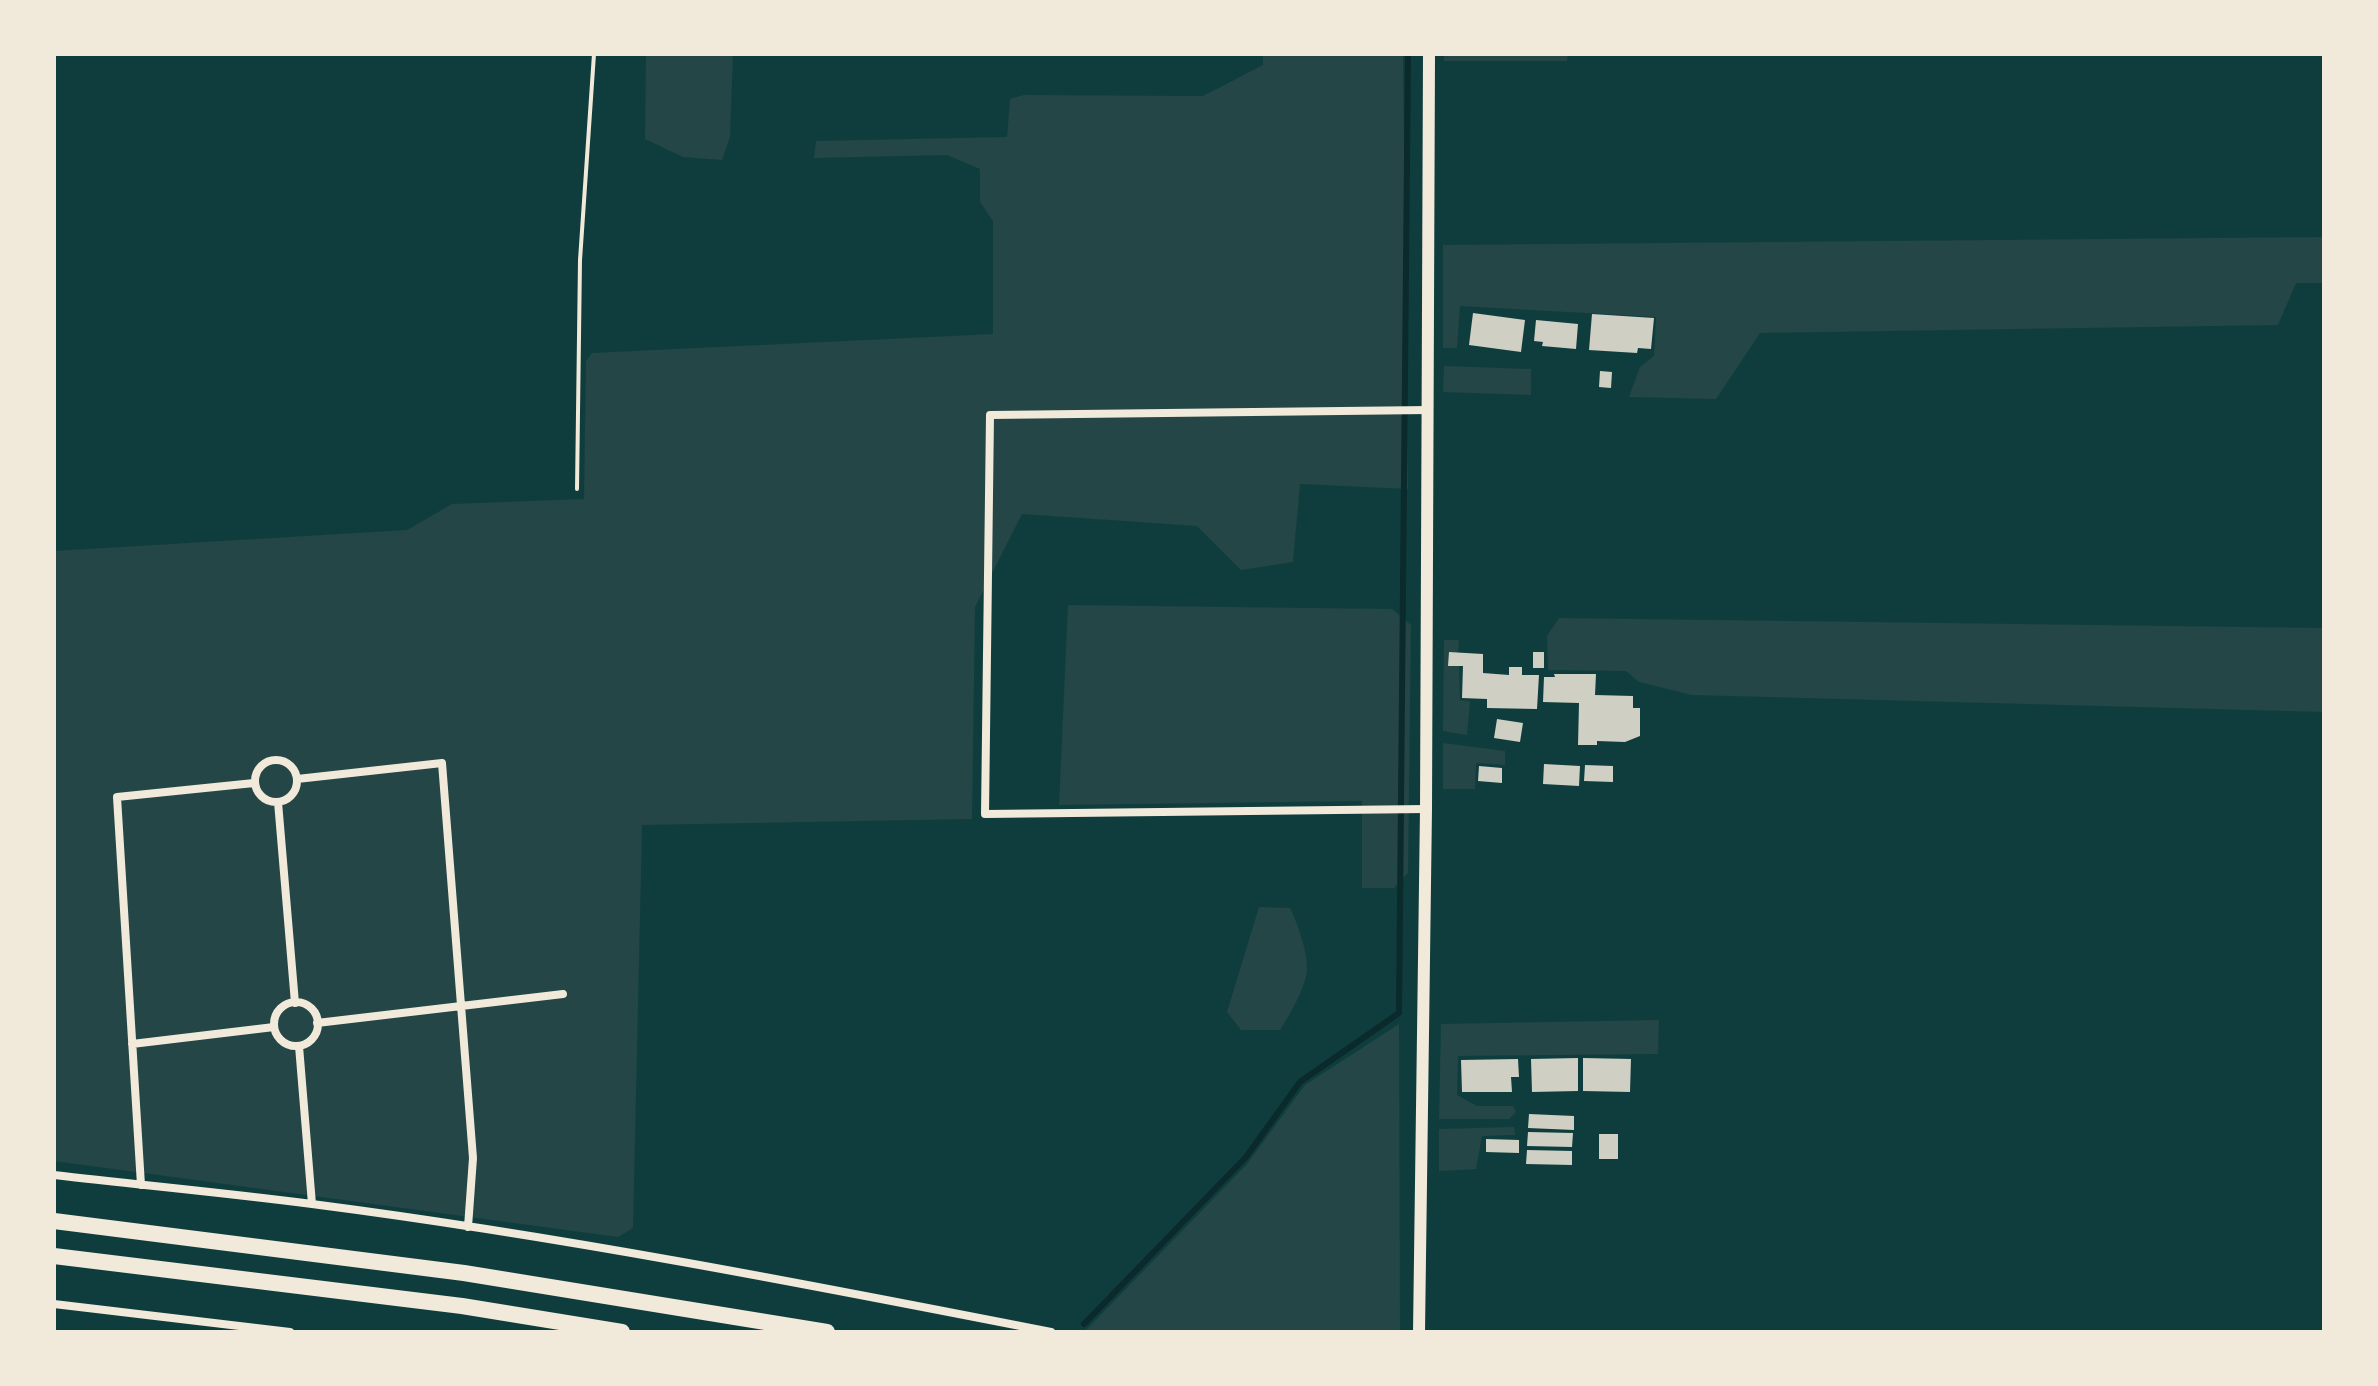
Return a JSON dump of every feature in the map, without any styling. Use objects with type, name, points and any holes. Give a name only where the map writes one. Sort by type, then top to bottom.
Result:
[{"type":"highway","points":[[54,1221],[464,1273],[827,1332]]},
{"type":"highway","points":[[54,1256],[462,1306],[622,1332]]},
{"type":"main road","points":[[1419,1332],[1426,809],[1429,54]]},
{"type":"street","points":[[1426,809],[985,814],[990,415],[1429,410]]},
{"type":"street","points":[[276,760],[288,763],[297,779],[292,795],[278,802],[271,802],[260,795],[254,783],[260,766],[276,760]]},
{"type":"street","points":[[297,779],[442,763],[473,1158],[468,1227]]},
{"type":"street","points":[[141,1185],[117,797],[254,783]]},
{"type":"street","points":[[278,802],[295,1003]]},
{"type":"street","points":[[317,1023],[563,994]]},
{"type":"street","points":[[289,1003],[295,1003],[309,1008],[317,1023],[315,1034],[299,1046],[285,1043],[274,1027],[278,1012],[289,1003]]},
{"type":"street","points":[[132,1044],[274,1027]]},
{"type":"street","points":[[299,1046],[312,1204]]},
{"type":"street","points":[[54,1175],[312,1204],[468,1227],[758,1275],[1051,1332]]},
{"type":"street","points":[[54,1304],[290,1332]]},
{"type":"path","points":[[577,489],[580,260],[594,54]]},
{"type":"shaded area","points":[[646,54],[733,54],[730,137],[722,160],[683,157],[645,139]]},
{"type":"shaded area","points":[[1263,54],[1403,54],[1408,489],[1300,484],[1293,562],[1241,570],[1197,526],[1022,514],[975,607],[972,819],[642,825],[633,1228],[618,1237],[54,1161],[54,551],[407,530],[452,504],[584,499],[586,361],[592,353],[993,334],[993,221],[980,202],[980,169],[947,155],[814,158],[816,141],[1007,137],[1010,99],[1024,95],[1203,96],[1263,65]]},
{"type":"shaded area","points":[[1444,54],[1568,54],[1567,61],[1444,61]]},
{"type":"shaded area","points":[[2324,237],[2324,283],[2296,283],[2278,325],[1760,333],[1716,399],[1629,397],[1640,367],[1654,356],[1656,317],[1460,306],[1457,348],[1443,348],[1443,245]]},
{"type":"shaded area","points":[[1444,366],[1531,369],[1531,395],[1443,392]]},
{"type":"shaded area","points":[[1068,605],[1392,609],[1411,625],[1408,873],[1394,888],[1362,888],[1362,801],[1059,805]]},
{"type":"shaded area","points":[[1559,618],[2324,628],[2324,712],[1692,695],[1639,682],[1626,671],[1548,670],[1547,636]]},
{"type":"shaded area","points":[[1444,640],[1459,640],[1458,653],[1449,653],[1449,665],[1459,666],[1460,700],[1470,701],[1467,735],[1443,731]]},
{"type":"shaded area","points":[[1443,743],[1505,751],[1505,765],[1476,763],[1475,789],[1443,789]]},
{"type":"shaded area","points":[[1259,907],[1290,908],[1306,956],[1307,971],[1303,986],[1280,1030],[1241,1030],[1227,1012]]},
{"type":"shaded area","points":[[1659,1020],[1658,1054],[1458,1056],[1457,1095],[1477,1106],[1513,1106],[1516,1112],[1509,1119],[1439,1119],[1441,1024]]},
{"type":"shaded area","points":[[1399,1024],[1400,1332],[1084,1332],[1247,1164],[1305,1085]]},
{"type":"shaded area","points":[[1514,1127],[1515,1135],[1482,1136],[1476,1169],[1439,1171],[1439,1129]]},
{"type":"building","points":[[1473,313],[1525,320],[1521,352],[1469,345]]},
{"type":"building","points":[[1592,314],[1654,318],[1651,349],[1638,348],[1637,353],[1589,350]]},
{"type":"building","points":[[1536,320],[1578,324],[1576,349],[1542,346],[1543,342],[1534,341]]},
{"type":"building","points":[[1600,371],[1612,372],[1611,388],[1599,387]]},
{"type":"building","points":[[1449,652],[1483,654],[1483,673],[1509,675],[1509,667],[1522,667],[1522,675],[1539,675],[1537,709],[1487,708],[1487,699],[1462,698],[1463,666],[1448,666]]},
{"type":"building","points":[[1533,652],[1544,652],[1544,668],[1533,668]]},
{"type":"building","points":[[1554,674],[1596,674],[1595,695],[1633,696],[1633,708],[1640,708],[1640,736],[1625,742],[1597,741],[1597,745],[1578,745],[1579,703],[1543,702],[1544,677],[1555,677]]},
{"type":"building","points":[[1497,719],[1523,723],[1520,742],[1494,738]]},
{"type":"building","points":[[1544,764],[1580,766],[1579,786],[1543,784]]},
{"type":"building","points":[[1585,765],[1613,766],[1613,782],[1584,781]]},
{"type":"building","points":[[1479,766],[1502,768],[1502,783],[1478,781]]},
{"type":"building","points":[[1578,1058],[1578,1091],[1532,1092],[1531,1059]]},
{"type":"building","points":[[1583,1058],[1631,1059],[1630,1092],[1583,1091]]},
{"type":"building","points":[[1518,1059],[1519,1077],[1511,1077],[1512,1092],[1462,1092],[1461,1060]]},
{"type":"building","points":[[1529,1114],[1574,1116],[1574,1130],[1528,1128]]},
{"type":"building","points":[[1528,1132],[1573,1133],[1572,1147],[1527,1146]]},
{"type":"building","points":[[1599,1134],[1618,1134],[1618,1159],[1599,1159]]},
{"type":"building","points":[[1486,1139],[1519,1140],[1519,1153],[1486,1152]]},
{"type":"building","points":[[1527,1150],[1572,1151],[1572,1165],[1526,1164]]},
{"type":"waterway","points":[[1084,1324],[1246,1157],[1300,1082],[1399,1013],[1408,54]]}]
